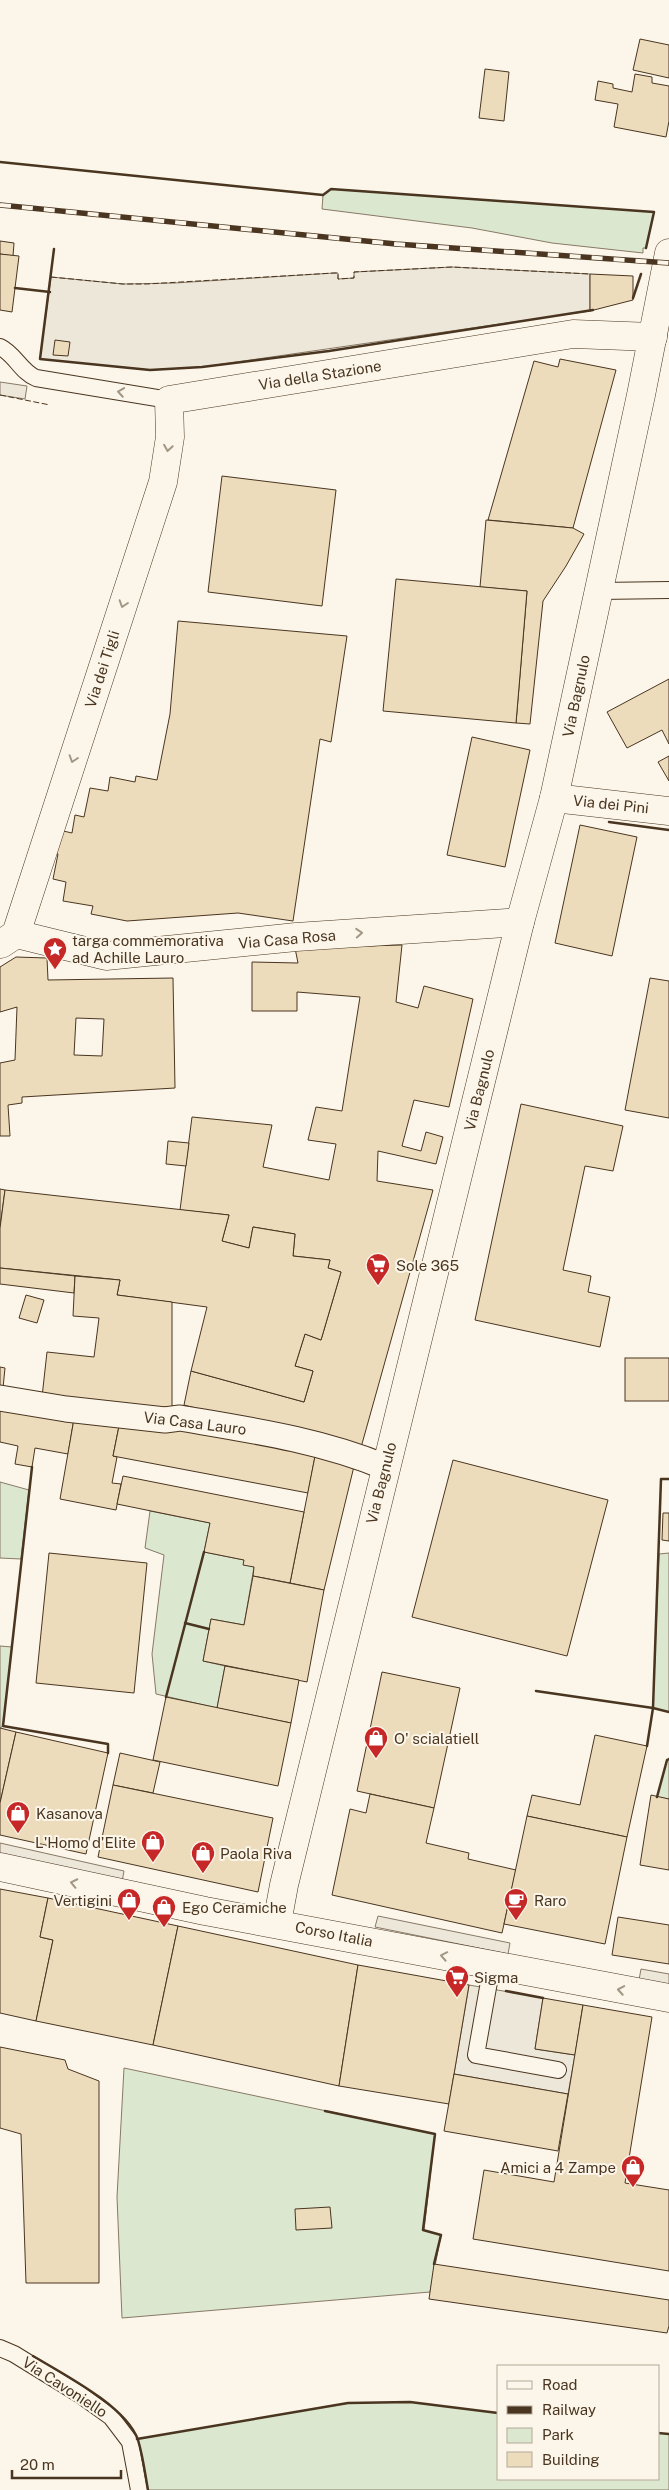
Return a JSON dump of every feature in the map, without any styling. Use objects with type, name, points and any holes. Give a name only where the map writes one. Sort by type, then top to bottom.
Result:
[{"type":"street","name":"Via Bagnulo","points":[[277,1923],[286,1875],[385,1467],[520,922],[554,798],[669,253]]},
{"type":"street","name":"Via della Stazione","points":[[169,400],[573,334],[652,337]]},
{"type":"street","name":"Via dei Tigli","points":[[8,939],[163,482],[170,437],[169,400]]},
{"type":"street","name":"Via dei Pini","points":[[554,798],[669,811]]},
{"type":"street","name":"Via Casa Rosa","points":[[8,939],[106,956],[316,936],[520,922]]},
{"type":"street","name":"Via Casa Lauro","points":[[0,1398],[75,1410],[165,1420],[180,1418],[274,1434],[356,1455],[385,1467]]},
{"type":"street","name":"Corso Italia","points":[[0,1867],[205,1911],[669,1998]]},
{"type":"lane","name":"Via della Stazione","points":[[0,347],[7,351],[30,376],[36,378],[169,400]]},
{"type":"lane","points":[[599,591],[669,590]]},
{"type":"lane","points":[[492,1965],[476,2055],[558,2070]]},
{"type":"lane","name":"Via Cavoniello","points":[[0,2348],[14,2354],[79,2394],[111,2417],[130,2442],[139,2490]]},
{"type":"green space","points":[[331,189],[654,212],[646,248],[643,248],[643,253],[552,243],[472,228],[322,209],[323,195]]},
{"type":"green space","points":[[0,1482],[29,1490],[21,1559],[0,1558]]},
{"type":"green space","points":[[150,1511],[210,1523],[204,1552],[244,1560],[254,1567],[244,1625],[211,1619],[203,1661],[225,1666],[217,1708],[156,1694],[152,1654],[164,1555],[145,1548]]},
{"type":"green space","points":[[669,1553],[669,1712],[653,1708],[659,1554]]},
{"type":"green space","points":[[0,1646],[12,1647],[3,1726],[0,1728]]},
{"type":"green space","points":[[669,1759],[669,1799],[657,1797],[667,1760]]},
{"type":"green space","points":[[124,2068],[435,2134],[424,2230],[441,2235],[430,2292],[122,2318],[117,2197]]},
{"type":"green space","points":[[410,2402],[497,2413],[497,2480],[659,2480],[659,2433],[669,2434],[669,2490],[148,2490],[137,2439],[348,2403]]},
{"type":"shaded area","points":[[452,267],[590,274],[590,311],[202,367],[150,370],[40,359],[51,277],[123,284],[175,283],[334,273],[338,273],[338,279],[354,278],[354,272]]},
{"type":"shaded area","points":[[0,382],[27,386],[25,399],[0,395]]},
{"type":"shaded area","points":[[0,1843],[124,1871],[122,1882],[0,1854]]},
{"type":"shaded area","points":[[378,1916],[510,1943],[508,1954],[375,1927]]},
{"type":"shaded area","points":[[641,1969],[669,1974],[669,1985],[639,1980]]},
{"type":"shaded area","points":[[469,1985],[543,1998],[535,2049],[575,2055],[568,2094],[454,2074]]},
{"type":"building","points":[[640,39],[669,45],[669,78],[633,70]]},
{"type":"building","points":[[485,69],[509,72],[504,121],[479,118]]},
{"type":"building","points":[[635,74],[652,77],[652,83],[669,86],[669,121],[666,137],[614,127],[618,104],[595,100],[598,81],[613,84],[613,88],[632,92]]},
{"type":"building","points":[[0,241],[14,243],[13,256],[0,254]]},
{"type":"building","points":[[0,254],[19,256],[12,312],[0,310]]},
{"type":"building","points":[[590,274],[633,276],[633,300],[590,311]]},
{"type":"building","points":[[55,340],[70,342],[68,356],[53,355]]},
{"type":"building","points":[[560,359],[616,370],[573,528],[488,520],[534,361],[558,367]]},
{"type":"building","points":[[222,476],[336,490],[322,606],[208,592]]},
{"type":"building","points":[[486,520],[573,528],[584,534],[543,601],[530,724],[516,723],[527,591],[480,587]]},
{"type":"building","points":[[396,579],[527,591],[516,723],[383,711]]},
{"type":"building","points":[[178,621],[347,636],[331,742],[320,739],[293,921],[238,913],[127,921],[91,914],[93,906],[63,901],[66,882],[53,879],[58,854],[54,853],[59,830],[72,833],[75,815],[84,817],[90,788],[108,791],[110,777],[135,782],[136,776],[157,780],[170,714]]},
{"type":"building","points":[[669,679],[669,744],[662,730],[627,748],[607,712]]},
{"type":"building","points":[[472,737],[530,750],[505,867],[447,855]]},
{"type":"building","points":[[669,756],[669,781],[658,762]]},
{"type":"building","points":[[580,825],[637,837],[612,956],[555,943]]},
{"type":"building","points":[[402,945],[396,1002],[418,1008],[424,986],[473,999],[449,1107],[414,1100],[402,1146],[421,1151],[426,1132],[443,1137],[436,1164],[378,1151],[377,1181],[433,1190],[360,1451],[184,1405],[191,1371],[304,1402],[313,1371],[295,1366],[305,1334],[321,1340],[341,1272],[328,1268],[330,1260],[293,1256],[295,1234],[253,1227],[249,1248],[222,1241],[229,1215],[180,1210],[192,1117],[272,1125],[263,1167],[329,1180],[336,1144],[308,1140],[316,1107],[342,1111],[360,997],[297,992],[297,1011],[252,1011],[252,962],[298,963],[295,948]]},
{"type":"building","points":[[16,957],[47,958],[48,980],[173,978],[175,1088],[22,1097],[22,1103],[8,1105],[10,1136],[0,1136],[0,1063],[15,1060],[17,1007],[0,1012],[0,967]],"holes":[[[76,1018],[104,1019],[102,1056],[74,1055]]]},
{"type":"building","points":[[650,978],[669,981],[669,1118],[625,1110]]},
{"type":"building","points":[[521,1104],[623,1126],[613,1171],[585,1166],[563,1270],[591,1276],[588,1292],[610,1297],[600,1347],[475,1320]]},
{"type":"building","points":[[168,1141],[189,1143],[186,1166],[166,1164]]},
{"type":"building","points":[[0,1189],[5,1190],[0,1228]]},
{"type":"building","points":[[5,1190],[229,1215],[222,1241],[249,1248],[253,1227],[295,1234],[293,1256],[330,1260],[328,1268],[341,1272],[321,1340],[305,1334],[295,1366],[313,1371],[304,1402],[191,1371],[207,1307],[117,1295],[120,1280],[0,1268],[0,1228]]},
{"type":"building","points":[[0,1268],[75,1276],[74,1293],[0,1284]]},
{"type":"building","points":[[75,1276],[120,1280],[117,1295],[172,1302],[172,1412],[42,1397],[47,1352],[94,1357],[99,1318],[73,1316]]},
{"type":"building","points":[[26,1295],[44,1300],[37,1323],[19,1318]]},
{"type":"building","points":[[625,1358],[669,1358],[669,1401],[625,1401]]},
{"type":"building","points":[[0,1367],[5,1368],[3,1388],[0,1388]]},
{"type":"building","points":[[0,1399],[75,1413],[68,1454],[35,1448],[32,1467],[15,1464],[18,1446],[0,1442]]},
{"type":"building","points":[[75,1413],[120,1421],[113,1456],[117,1457],[112,1483],[121,1484],[116,1510],[60,1499]]},
{"type":"building","points":[[178,1419],[317,1446],[308,1493],[113,1456],[120,1421],[176,1431]]},
{"type":"building","points":[[317,1446],[356,1458],[324,1590],[290,1583]]},
{"type":"building","points":[[453,1460],[608,1500],[567,1656],[412,1617]]},
{"type":"building","points":[[123,1476],[304,1512],[290,1583],[253,1576],[254,1567],[243,1565],[244,1560],[204,1552],[210,1523],[117,1504]]},
{"type":"building","points":[[663,1513],[669,1513],[669,1541],[662,1540]]},
{"type":"building","points":[[49,1553],[147,1563],[134,1693],[36,1683]]},
{"type":"building","points":[[253,1576],[324,1590],[307,1682],[203,1661],[211,1619],[244,1625]]},
{"type":"building","points":[[225,1666],[299,1680],[291,1723],[217,1708]]},
{"type":"building","points":[[382,1672],[460,1688],[434,1808],[357,1791]]},
{"type":"building","points":[[166,1697],[291,1723],[278,1786],[153,1760]]},
{"type":"building","points":[[0,1728],[16,1732],[0,1803]]},
{"type":"building","points":[[16,1732],[108,1753],[86,1854],[0,1835],[0,1803]]},
{"type":"building","points":[[595,1735],[647,1746],[627,1837],[527,1816],[532,1795],[580,1805]]},
{"type":"building","points":[[120,1753],[160,1762],[153,1793],[113,1785]]},
{"type":"building","points":[[113,1785],[273,1818],[258,1892],[98,1857]]},
{"type":"building","points":[[370,1794],[434,1808],[426,1843],[469,1853],[468,1859],[516,1870],[502,1933],[332,1895],[350,1809],[366,1813]]},
{"type":"building","points":[[651,1795],[669,1799],[669,1870],[640,1865]]},
{"type":"building","points":[[527,1816],[627,1837],[605,1944],[504,1924]]},
{"type":"building","points":[[0,1889],[48,1898],[40,1937],[53,1940],[36,2021],[0,2013]]},
{"type":"building","points":[[48,1898],[178,1926],[153,2045],[36,2021],[53,1940],[40,1937]]},
{"type":"building","points":[[618,1917],[669,1925],[669,1964],[612,1955]]},
{"type":"building","points":[[178,1926],[358,1965],[339,2086],[153,2045]]},
{"type":"building","points":[[358,1965],[469,1985],[449,2104],[339,2086]]},
{"type":"building","points":[[543,1998],[583,2005],[575,2055],[535,2049]]},
{"type":"building","points":[[583,2005],[652,2017],[625,2183],[669,2190],[669,2271],[473,2239],[484,2170],[554,2182]]},
{"type":"building","points":[[0,2047],[65,2060],[68,2069],[99,2081],[99,2283],[26,2283],[21,2134],[0,2128]]},
{"type":"building","points":[[454,2074],[568,2094],[558,2151],[444,2131]]},
{"type":"building","points":[[330,2207],[332,2228],[296,2230],[295,2209]]},
{"type":"building","points":[[434,2264],[669,2300],[669,2326],[667,2333],[429,2299]]},
{"type":"railway","points":[[0,205],[396,244],[669,263]]},
{"type":"fence","points":[[51,277],[123,284],[147,284],[334,273],[338,273],[338,279],[354,278],[354,272],[452,267],[590,274]]},
{"type":"fence","points":[[0,395],[50,405]]},
{"type":"wall","points":[[0,162],[323,195],[331,189],[654,212],[646,248]]},
{"type":"wall","points":[[54,249],[40,359],[150,370],[202,367],[329,351],[593,310]]},
{"type":"wall","points":[[633,298],[641,274]]},
{"type":"wall","points":[[15,288],[50,292]]},
{"type":"wall","points":[[609,822],[669,830]]},
{"type":"wall","points":[[32,1467],[3,1726],[108,1744],[108,1753]]},
{"type":"wall","points":[[536,1691],[653,1708],[661,1479],[669,1479]]},
{"type":"wall","points":[[166,1697],[204,1552]]},
{"type":"wall","points":[[185,1623],[209,1629]]},
{"type":"wall","points":[[647,1746],[653,1708],[669,1712]]},
{"type":"wall","points":[[657,1797],[667,1760],[669,1759]]},
{"type":"wall","points":[[506,1991],[543,1998]]},
{"type":"wall","points":[[325,2111],[435,2134],[423,2230],[441,2235],[434,2264]]},
{"type":"wall","points":[[33,2356],[92,2392],[121,2415],[131,2427],[138,2440],[148,2490]]},
{"type":"wall","points":[[137,2439],[348,2403],[410,2402],[497,2413]]},
{"type":"wall","points":[[659,2433],[669,2434]]},
{"type":"place","name":"targa commemorativa ad Achille Lauro","points":[[55,970]]},
{"type":"place","name":"Sole 365","points":[[378,1286]]},
{"type":"place","name":"O' scialatiell","points":[[376,1759]]},
{"type":"place","name":"Kasanova","points":[[18,1834]]},
{"type":"place","name":"L'Homo d'Elite","points":[[153,1863]]},
{"type":"place","name":"Paola Riva","points":[[203,1874]]},
{"type":"place","name":"Vertigini","points":[[129,1921]]},
{"type":"place","name":"Raro","points":[[516,1921]]},
{"type":"place","name":"Ego Ceramiche","points":[[164,1928]]},
{"type":"place","name":"Sigma","points":[[457,1998]]},
{"type":"place","name":"Amici a 4 Zampe","points":[[633,2188]]}]
